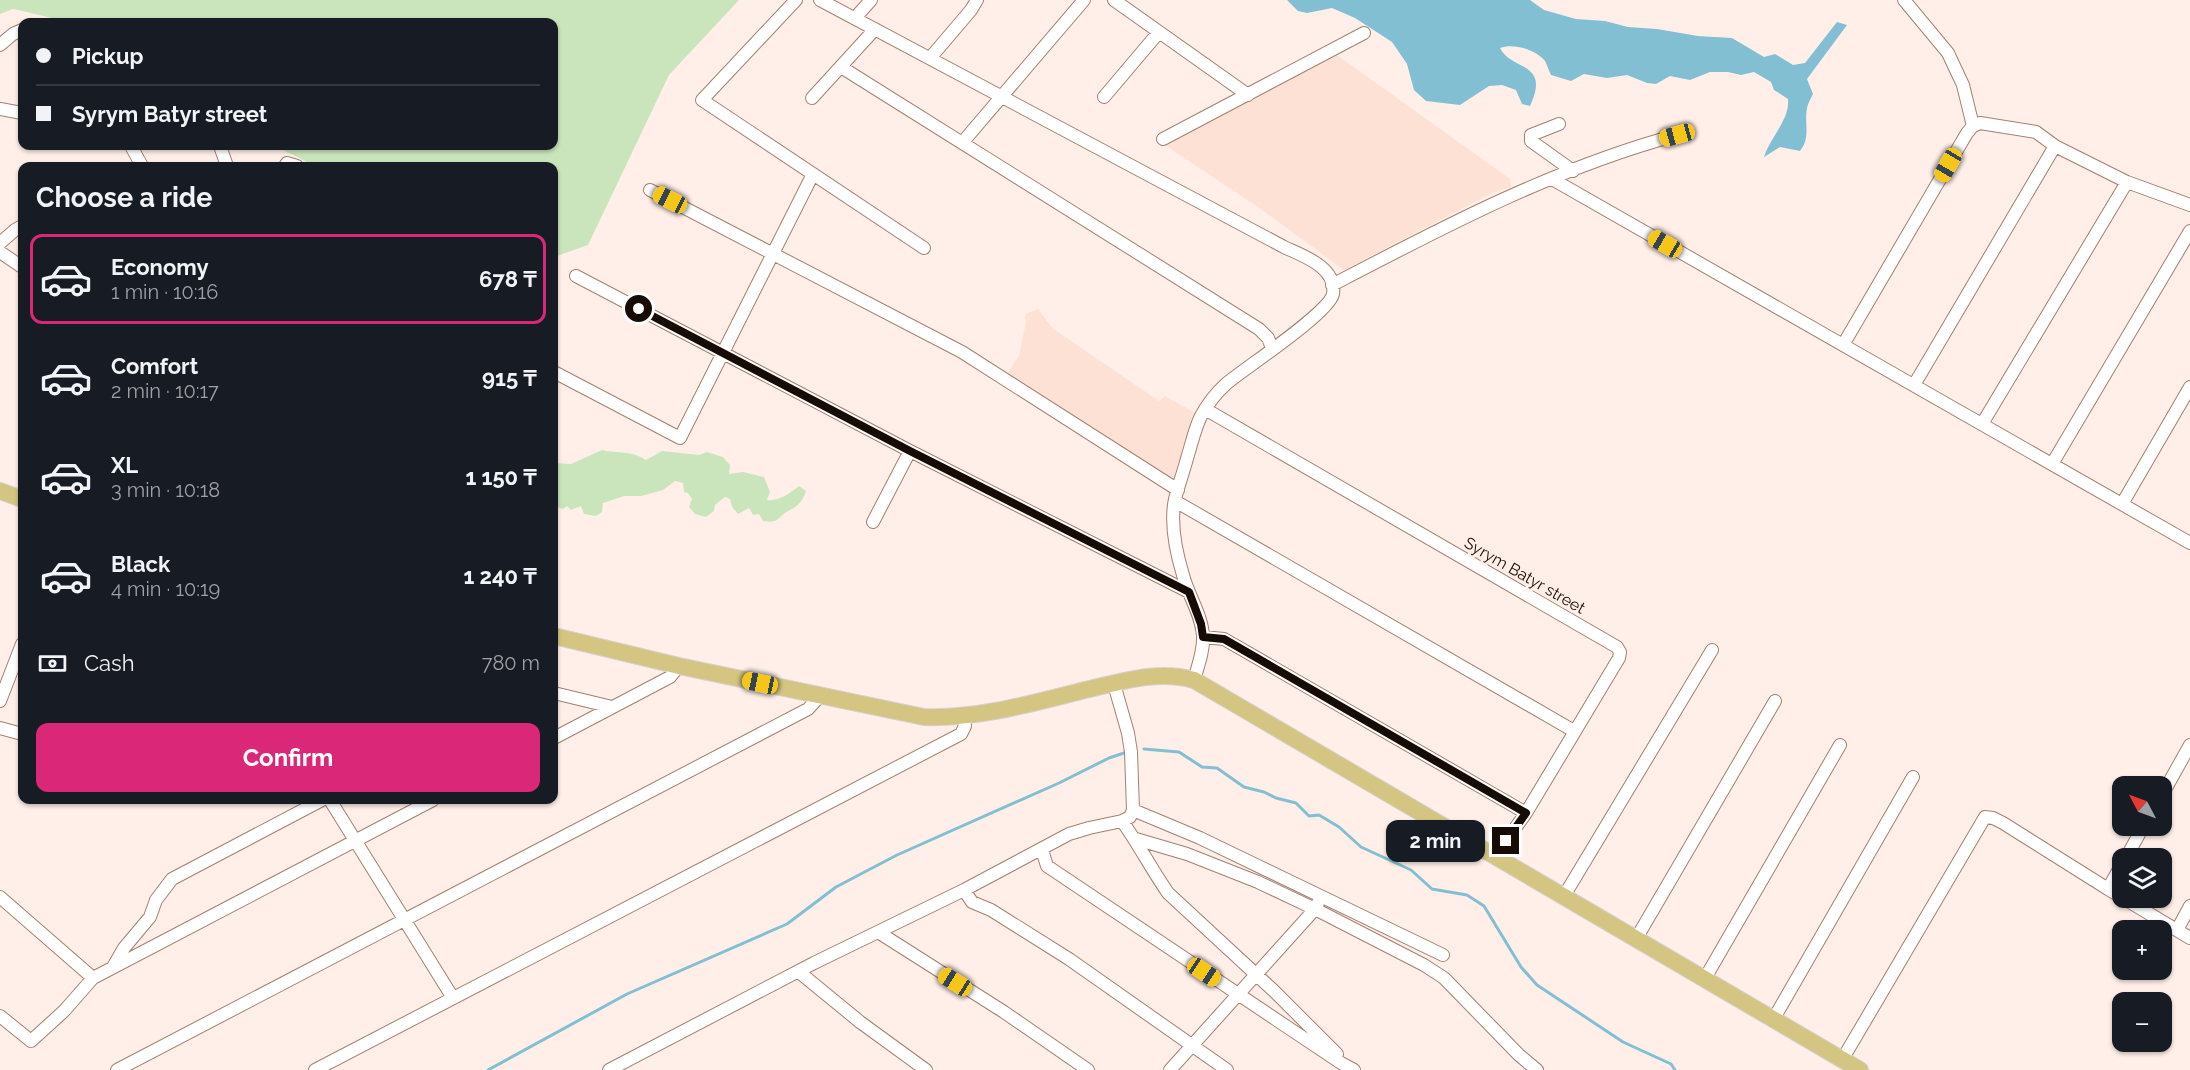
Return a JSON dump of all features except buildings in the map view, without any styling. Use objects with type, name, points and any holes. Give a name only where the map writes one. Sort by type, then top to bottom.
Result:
[{"type":"main road","points":[[0,491],[18,498]]},
{"type":"main road","points":[[558,637],[679,666],[924,717],[963,716],[1158,675],[1194,680],[1860,1070]]},
{"type":"street","points":[[796,0],[702,100],[924,248]]},
{"type":"street","points":[[820,0],[1003,95],[1284,247],[1316,261],[1326,272],[1332,285],[1333,295],[1328,305],[1223,386],[1205,409],[1194,436],[1176,496],[1173,524],[1183,576],[1201,624],[1203,637],[1194,680]]},
{"type":"street","points":[[855,18],[871,0]]},
{"type":"street","points":[[931,57],[977,0]]},
{"type":"street","points":[[962,143],[1084,0]]},
{"type":"street","points":[[1114,0],[1248,95]]},
{"type":"street","points":[[1904,0],[1948,53],[1962,85],[1972,126]]},
{"type":"street","points":[[812,98],[874,28]]},
{"type":"street","points":[[0,45],[18,32]]},
{"type":"street","points":[[1104,97],[1159,32]]},
{"type":"street","points":[[1163,139],[1364,33]]},
{"type":"street","points":[[841,67],[1259,329],[1268,338],[1272,348]]},
{"type":"street","points":[[0,109],[18,112]]},
{"type":"street","points":[[1843,345],[1972,126],[1980,123],[2036,132],[2055,146],[2127,182],[2190,205]]},
{"type":"street","points":[[1559,124],[1531,135],[1530,141],[1573,171]]},
{"type":"street","points":[[1332,285],[1479,210],[1646,143],[1677,135]]},
{"type":"street","points":[[1914,385],[2055,146]]},
{"type":"street","points":[[558,374],[680,438],[813,174]]},
{"type":"street","points":[[1552,179],[2190,542]]},
{"type":"street","points":[[1982,424],[2127,182]]},
{"type":"street","points":[[650,190],[962,352],[1176,496],[1574,731]]},
{"type":"street","points":[[0,243],[18,228]]},
{"type":"street","points":[[2052,464],[2190,231]]},
{"type":"street","points":[[0,252],[18,264]]},
{"type":"street","points":[[576,276],[910,451],[1189,592]]},
{"type":"street","points":[[2122,504],[2190,387]]},
{"type":"street","name":"Syrym Batyr street","points":[[1205,409],[1617,647],[1620,652],[1618,658],[1526,813],[1496,855]]},
{"type":"street","points":[[873,522],[910,451]]},
{"type":"street","points":[[1203,637],[1224,639],[1526,813]]},
{"type":"street","points":[[1564,896],[1712,650]]},
{"type":"street","points":[[0,701],[18,654]]},
{"type":"street","points":[[558,736],[670,677],[679,666]]},
{"type":"street","points":[[609,1070],[878,932],[964,891],[1070,834],[1130,817],[1133,810],[1131,752],[1114,684]]},
{"type":"street","points":[[558,694],[612,707]]},
{"type":"street","points":[[117,1070],[808,709],[820,696]]},
{"type":"street","points":[[1636,939],[1775,701]]},
{"type":"street","points":[[315,1070],[961,734],[965,726],[963,716]]},
{"type":"street","points":[[0,728],[18,733]]},
{"type":"street","points":[[1704,980],[1840,745]]},
{"type":"street","points":[[2172,777],[2190,745]]},
{"type":"street","points":[[1773,1020],[1913,777]]},
{"type":"street","points":[[112,968],[124,948],[150,917],[156,900],[172,879],[314,804]]},
{"type":"street","points":[[332,804],[453,998]]},
{"type":"street","points":[[0,1016],[30,1041],[64,1011],[93,978],[425,804]]},
{"type":"street","points":[[1133,810],[1192,834],[1443,955]]},
{"type":"street","points":[[1842,1060],[1985,817],[2003,823],[2108,890],[2190,938]]},
{"type":"street","points":[[1122,821],[1136,839],[1155,875],[1168,893],[1257,975],[1352,1069]]},
{"type":"street","points":[[1136,839],[1214,864],[1315,909],[1424,965],[1444,978],[1519,1055],[1537,1070]]},
{"type":"street","points":[[1042,850],[1047,866],[1341,1064],[1352,1069]]},
{"type":"street","points":[[2108,890],[2112,883]]},
{"type":"street","points":[[964,891],[972,902],[991,910],[1069,959],[1227,1070]]},
{"type":"street","points":[[1170,1070],[1315,909],[1321,895]]},
{"type":"street","points":[[0,897],[93,978]]},
{"type":"street","points":[[2177,930],[2190,906]]},
{"type":"street","points":[[878,932],[1004,1012],[1088,1070]]},
{"type":"street","points":[[799,972],[860,1022],[926,1070]]},
{"type":"shaded area","points":[[1337,55],[1510,179],[1511,187],[1492,193],[1344,270],[1258,207],[1165,145]]},
{"type":"shaded area","points":[[1038,309],[1052,328],[1159,401],[1165,396],[1195,413],[1172,483],[1007,374],[1019,356],[1026,322],[1025,314]]},
{"type":"green space","points":[[0,0],[739,0],[669,75],[588,245],[558,256],[558,162],[307,162],[283,150],[558,150],[558,18],[51,18],[13,9],[0,14]]},
{"type":"green space","points":[[602,450],[630,453],[646,460],[662,451],[699,455],[707,452],[723,457],[730,465],[729,474],[743,472],[764,477],[770,492],[767,500],[780,498],[799,486],[806,491],[798,505],[773,521],[763,521],[759,514],[753,515],[749,508],[738,514],[732,507],[730,499],[725,497],[706,517],[695,514],[689,507],[692,499],[688,493],[684,492],[683,483],[675,481],[663,490],[641,496],[624,496],[603,503],[602,512],[596,516],[584,514],[581,506],[571,510],[567,506],[563,509],[558,507],[558,463],[571,464]]},
{"type":"water","points":[[1287,0],[1530,0],[1544,10],[1576,19],[1605,21],[1628,27],[1698,36],[1732,38],[1764,57],[1775,54],[1793,65],[1805,63],[1837,22],[1847,25],[1807,79],[1813,94],[1807,108],[1806,136],[1800,151],[1780,147],[1764,157],[1786,114],[1788,99],[1774,90],[1771,82],[1754,72],[1741,75],[1710,72],[1690,80],[1670,76],[1656,84],[1627,75],[1607,78],[1584,74],[1571,81],[1551,75],[1545,61],[1536,53],[1511,46],[1500,48],[1505,55],[1533,74],[1536,81],[1530,106],[1522,104],[1516,90],[1502,85],[1489,86],[1460,105],[1426,101],[1414,90],[1407,64],[1392,42],[1355,18],[1332,8],[1307,13],[1298,11]]},
{"type":"waterway","points":[[1144,749],[1179,752],[1202,767],[1217,768],[1244,787],[1296,803],[1309,816],[1319,815],[1339,827],[1361,847],[1411,870],[1432,889],[1467,895],[1484,906],[1521,967],[1537,985],[1623,1042],[1671,1064],[1675,1070]]},
{"type":"waterway","points":[[488,1070],[627,994],[787,924],[836,887],[897,855],[1124,753]]},
{"type":"route","points":[[639,309],[910,451],[1189,592],[1201,624],[1203,637],[1224,639],[1526,813],[1506,841]]}]
